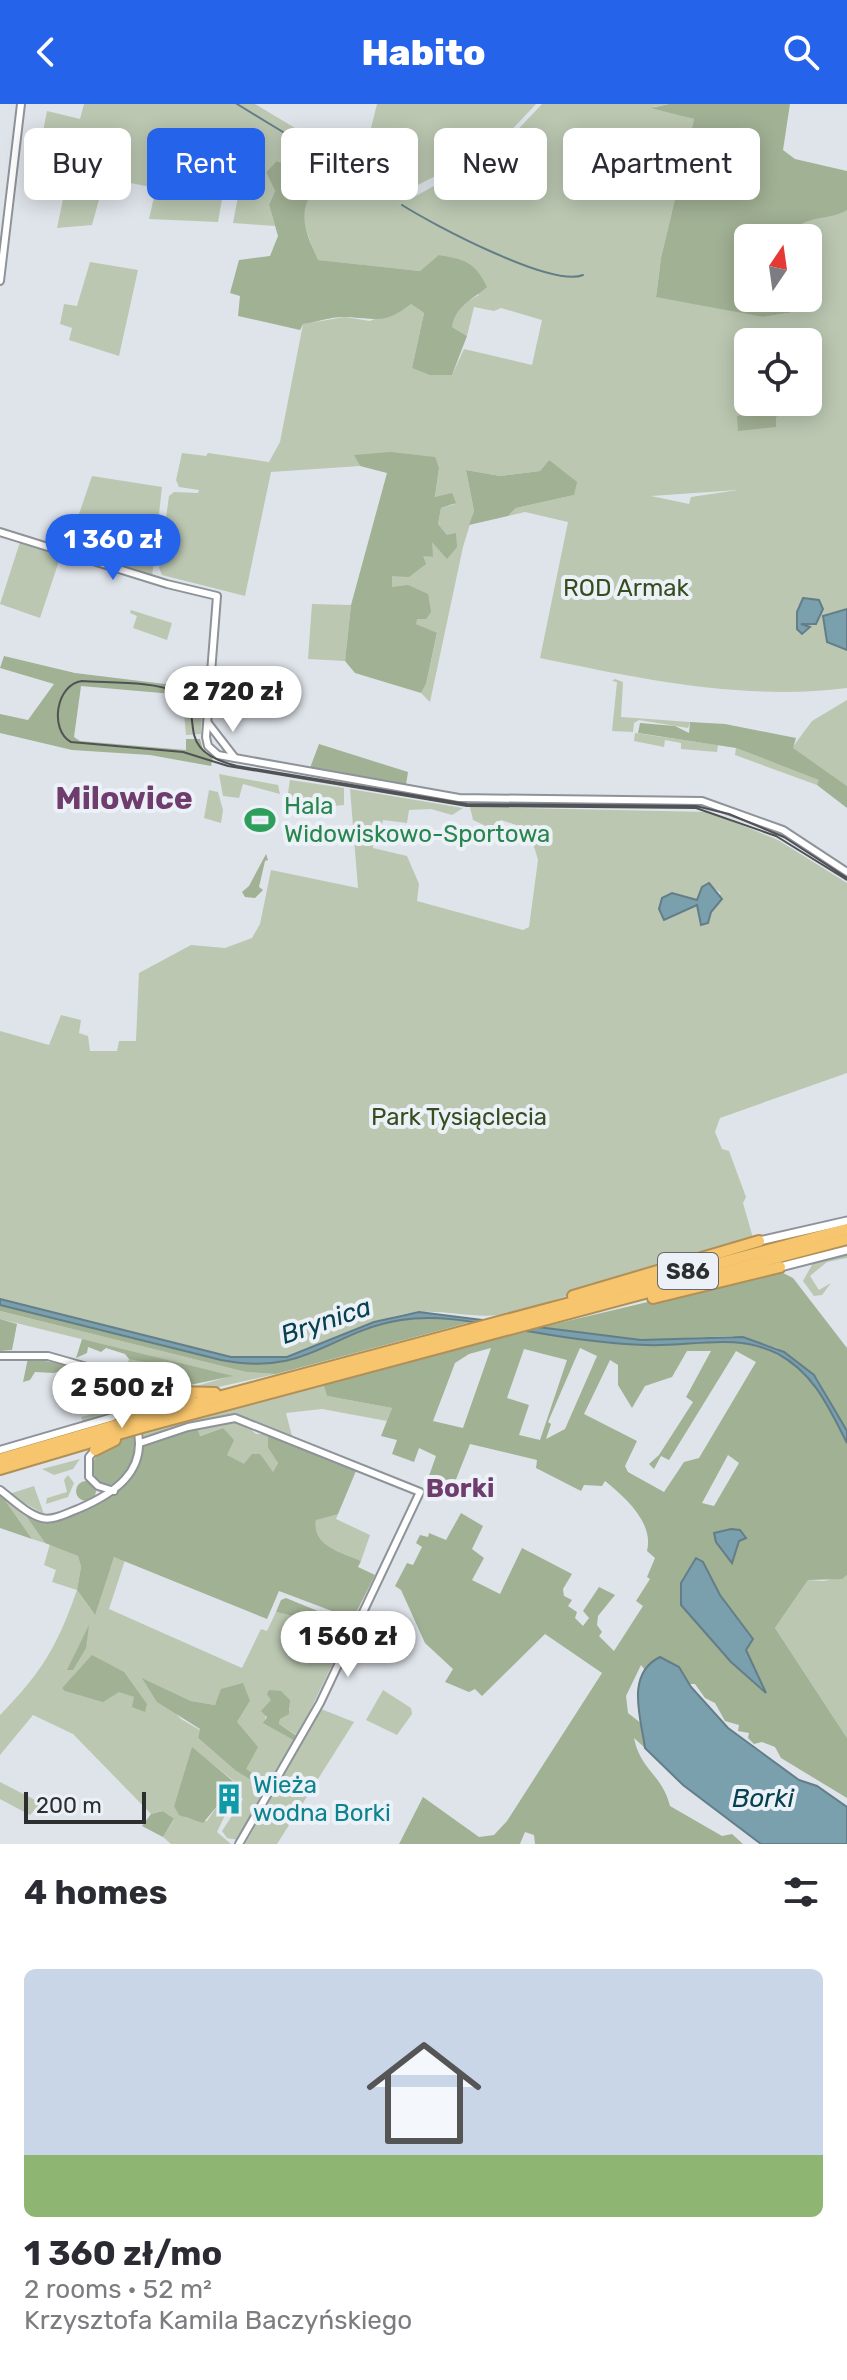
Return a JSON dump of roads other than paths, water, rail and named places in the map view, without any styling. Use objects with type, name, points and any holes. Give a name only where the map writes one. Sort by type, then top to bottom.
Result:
[{"type":"highway","name":"S86","points":[[0,1459],[147,1416],[847,1229]]},
{"type":"highway","name":"S86","points":[[147,1416],[268,1393],[847,1239]]},
{"type":"highway","points":[[537,1311],[605,1284],[759,1241]]},
{"type":"highway","points":[[600,1305],[646,1299],[780,1267]]},
{"type":"highway","points":[[115,1375],[177,1392],[233,1393]]},
{"type":"highway","points":[[147,1416],[208,1394]]},
{"type":"highway","points":[[95,1450],[122,1424]]},
{"type":"highway","name":"S86","points":[[0,1469],[122,1424]]},
{"type":"main road","points":[[759,1241],[847,1221]]},
{"type":"main road","points":[[780,1267],[847,1250]]},
{"type":"street","points":[[0,281],[8,234],[21,104]]},
{"type":"street","points":[[0,532],[167,584],[217,596],[206,737],[212,751],[237,761],[467,799],[702,801],[783,830],[847,872]]},
{"type":"street","points":[[207,719],[213,734],[237,761]]},
{"type":"street","points":[[0,1356],[48,1356],[115,1375],[129,1397],[140,1443],[134,1469],[114,1491],[45,1518],[0,1490]]},
{"type":"street","points":[[140,1443],[188,1427],[235,1418],[420,1492],[320,1703],[239,1844]]},
{"type":"street","points":[[0,1450],[122,1424]]},
{"type":"street","points":[[95,1450],[89,1457],[89,1477],[98,1486],[114,1491]]},
{"type":"street","points":[[98,1486],[101,1498]]},
{"type":"water","points":[[803,598],[819,600],[823,609],[816,624],[801,624],[810,627],[802,634],[797,629],[797,612]]},
{"type":"water","points":[[847,609],[847,650],[827,642],[823,616]]},
{"type":"water","points":[[709,883],[722,899],[711,912],[708,923],[701,925],[697,905],[664,920],[659,909],[662,898],[672,893],[697,900],[702,887]]},
{"type":"water","points":[[0,1299],[231,1357],[287,1357],[374,1322],[419,1312],[641,1340],[743,1337],[784,1352],[814,1375],[847,1431],[847,1443],[819,1392],[801,1371],[778,1354],[746,1344],[618,1343],[468,1321],[418,1318],[376,1326],[297,1358],[251,1364],[221,1360],[0,1305]]},
{"type":"water","points":[[740,1530],[746,1538],[739,1541],[732,1563],[716,1542],[714,1533]]},
{"type":"water","points":[[696,1558],[703,1562],[720,1595],[753,1639],[746,1650],[766,1693],[731,1662],[681,1605],[681,1583]]},
{"type":"water","name":"Borki","points":[[660,1657],[679,1667],[691,1687],[728,1728],[799,1780],[817,1786],[847,1807],[847,1844],[761,1844],[683,1785],[645,1748],[639,1711],[639,1685],[642,1674]]},
{"type":"waterway","points":[[237,104],[281,131]]},
{"type":"waterway","points":[[402,205],[464,239],[520,264],[568,277],[583,275]]},
{"type":"tram line","points":[[847,878],[784,837],[729,814],[696,806],[467,804],[237,766],[216,759],[203,750],[196,741],[190,710],[185,701],[166,688],[82,681],[66,690],[58,708],[60,728],[71,742],[183,752],[228,766],[467,806],[696,808],[776,836],[847,880]]},
{"type":"place","name":"Hala Widowiskowo-Sportowa","points":[[260,820]]},
{"type":"place","name":"Wieża wodna Borki","points":[[229,1799]]},
{"type":"district","name":"Milowice","points":[[124,798]]},
{"type":"district","name":"Borki","points":[[460,1488]]},
{"type":"park label","name":"ROD Armak","points":[[626,588]]},
{"type":"park label","name":"Park Tysiąclecia","points":[[459,1117]]},
{"type":"water label","name":"Brynica","points":[[326,1321]]}]
